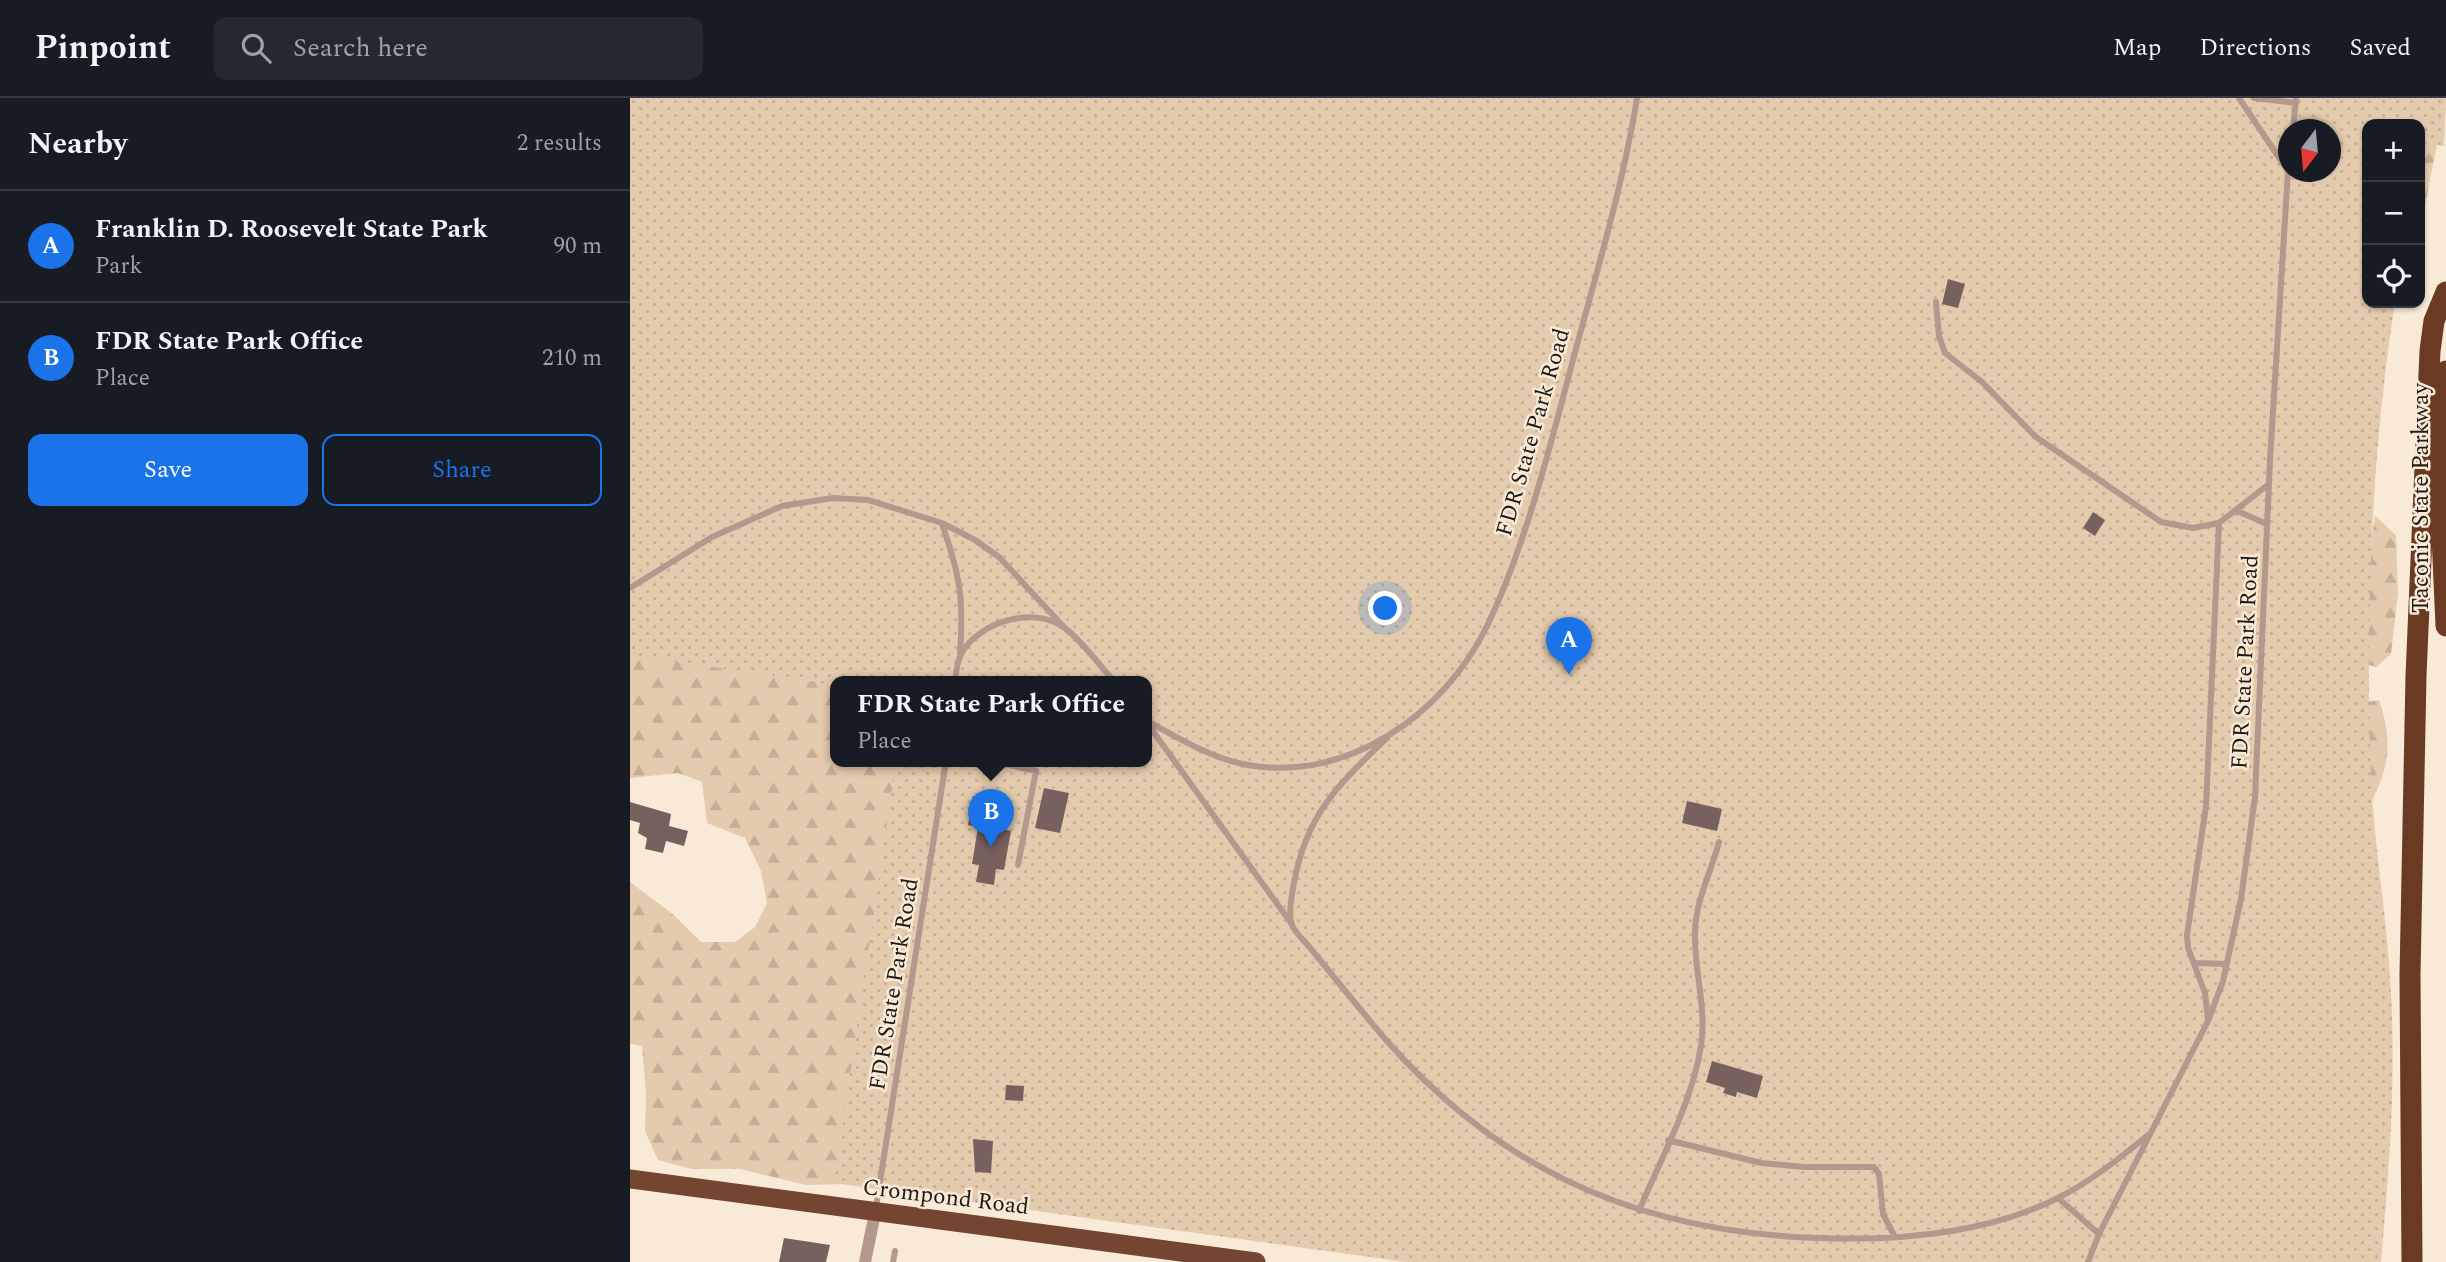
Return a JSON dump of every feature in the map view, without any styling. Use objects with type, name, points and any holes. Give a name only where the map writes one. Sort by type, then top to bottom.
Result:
[{"type":"highway","points":[[2412,1262],[2410,975],[2419,548],[2430,351],[2434,321],[2446,292]]},
{"type":"highway","name":"Taconic State Parkway","points":[[2446,371],[2441,514],[2446,626]]},
{"type":"highway","name":"Crompond Road","points":[[630,1179],[1256,1262]]},
{"type":"street","points":[[865,1262],[875,1213]]},
{"type":"lane","name":"FDR State Park Road","points":[[1292,924],[1292,891],[1297,863],[1312,820],[1348,776],[1454,677],[1487,626],[1513,561],[1553,433],[1622,174],[1637,98]]},
{"type":"lane","points":[[2239,98],[2278,156]]},
{"type":"lane","points":[[2255,98],[2296,101],[2294,119]]},
{"type":"lane","name":"FDR State Park Road","points":[[2088,1262],[2148,1135],[2208,1021],[2227,964],[2241,899],[2255,797],[2269,484],[2287,182]]},
{"type":"lane","points":[[1936,302],[1939,336],[1945,353],[1982,382],[2036,437],[2161,522],[2193,528],[2219,523],[2269,484]]},
{"type":"lane","points":[[630,588],[712,537],[782,506],[833,498],[868,500],[942,523],[999,557],[1109,676]]},
{"type":"lane","points":[[2237,511],[2267,524]]},
{"type":"lane","points":[[942,523],[961,579],[963,609],[956,676]]},
{"type":"lane","points":[[2208,1021],[2205,993],[2188,948],[2187,935],[2206,806],[2219,523]]},
{"type":"lane","points":[[960,655],[979,633],[1014,619],[1046,621],[1065,627]]},
{"type":"lane","name":"FDR State Park Road","points":[[1152,725],[1206,752],[1247,765],[1279,769],[1344,758],[1387,738]]},
{"type":"lane","name":"FDR State Park Road","points":[[1152,729],[1292,924],[1412,1070],[1446,1101],[1532,1163],[1579,1187],[1639,1211],[1748,1234],[1836,1239],[1895,1237],[1990,1222],[2058,1198],[2105,1169],[2148,1135]]},
{"type":"lane","name":"FDR State Park Road","points":[[875,1213],[945,767]]},
{"type":"lane","points":[[1018,767],[1036,771],[1018,865]]},
{"type":"lane","points":[[1639,1211],[1702,1044],[1696,913],[1719,842]]},
{"type":"lane","points":[[2195,963],[2227,964]]},
{"type":"lane","points":[[1668,1140],[1761,1163],[1804,1167],[1874,1167],[1878,1174],[1883,1214],[1895,1237]]},
{"type":"lane","points":[[2058,1198],[2099,1234]]},
{"type":"lane","points":[[893,1262],[895,1251]]},
{"type":"green space","points":[[630,98],[1143,676],[830,676],[830,767],[929,767],[846,1184],[806,1185],[740,1169],[692,1169],[658,1160],[645,1131],[646,1094],[642,1046],[630,1044],[630,882],[674,915],[701,942],[735,942],[755,927],[767,903],[761,871],[745,838],[707,823],[702,782],[678,773],[630,778]]},
{"type":"green space","points":[[630,98],[2446,98],[2444,146],[2425,144],[2425,119],[2362,119],[2362,308],[2394,308],[2375,479],[2369,660],[2371,777],[2389,966],[2393,1060],[2381,1262],[1406,1262],[834,1183],[895,767],[1152,767],[1152,676],[830,676],[830,684],[630,655]]},
{"type":"green space","points":[[2359,98],[2446,98],[2425,205],[2425,119],[2365,119]]},
{"type":"green space","points":[[2375,516],[2396,535],[2398,593],[2391,654],[2376,667],[2355,661]]},
{"type":"green space","points":[[2379,700],[2387,736],[2385,768],[2374,797],[2356,830],[2343,706]]},
{"type":"building","points":[[1948,279],[1965,284],[1958,308],[1942,304]]},
{"type":"building","points":[[2093,512],[2105,520],[2095,536],[2083,528]]},
{"type":"building","points":[[1044,788],[1069,793],[1060,833],[1035,828]]},
{"type":"building","points":[[973,796],[1008,801],[1003,829],[1011,831],[1004,870],[996,869],[994,885],[976,882],[979,865],[972,864],[978,827],[968,825]]},
{"type":"building","points":[[1687,801],[1722,809],[1717,831],[1682,823]]},
{"type":"building","points":[[630,802],[671,814],[669,826],[688,831],[684,846],[666,841],[663,853],[645,849],[647,838],[638,833],[640,823],[630,820]]},
{"type":"building","points":[[1712,1061],[1763,1076],[1757,1098],[1737,1092],[1736,1097],[1723,1093],[1725,1088],[1706,1082]]},
{"type":"building","points":[[1006,1085],[1024,1086],[1023,1101],[1005,1100]]},
{"type":"building","points":[[973,1139],[993,1141],[991,1173],[975,1172]]},
{"type":"building","points":[[784,1238],[830,1245],[826,1262],[779,1262]]},
{"type":"place","name":"Franklin D. Roosevelt State Park","points":[[1569,675]]},
{"type":"place","name":"FDR State Park Office","points":[[991,847]]}]
